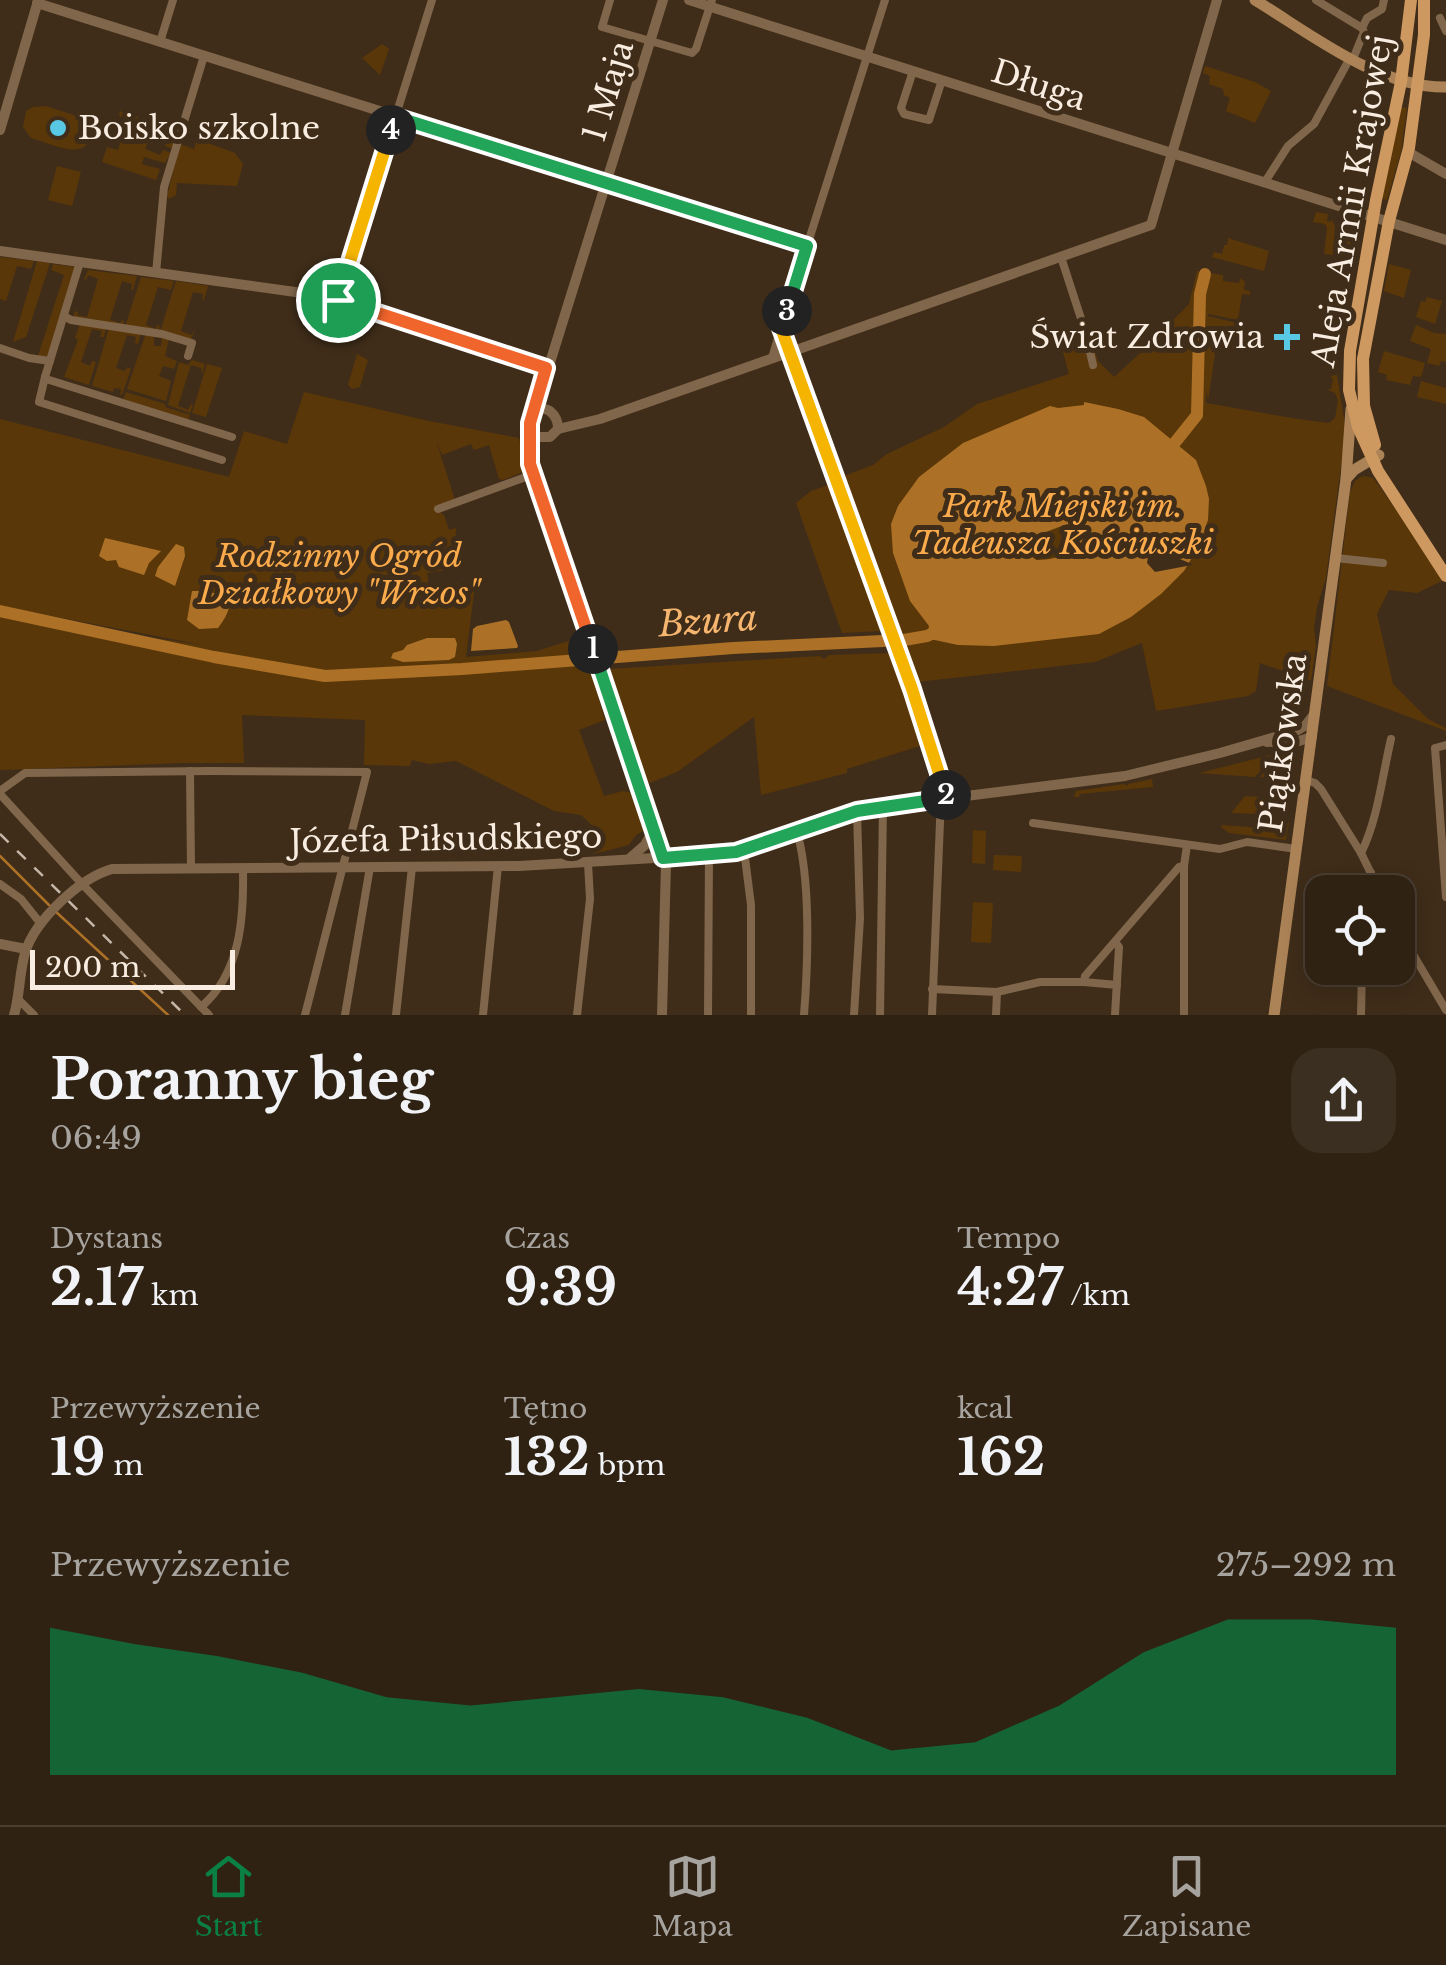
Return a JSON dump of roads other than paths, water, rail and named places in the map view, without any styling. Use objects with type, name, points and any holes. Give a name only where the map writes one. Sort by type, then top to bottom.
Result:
[{"type":"main road","points":[[1255,0],[1278,6],[1351,59],[1402,82],[1446,87]]},
{"type":"main road","name":"Aleja Armii Krajowej","points":[[1411,0],[1402,82],[1373,216],[1349,359],[1350,404],[1386,483],[1444,563]]},
{"type":"main road","name":"Aleja Armii Krajowej","points":[[1424,0],[1424,35],[1408,152],[1389,221],[1362,376],[1366,418],[1376,457],[1444,563]]},
{"type":"main road","name":"Piątkowska","points":[[1274,1015],[1350,475],[1350,404]]},
{"type":"main road","points":[[1350,475],[1376,457]]},
{"type":"main road","points":[[1350,475],[1372,474],[1386,483]]},
{"type":"street","points":[[160,42],[173,0]]},
{"type":"street","points":[[338,300],[432,0]]},
{"type":"street","points":[[610,0],[602,27],[694,52],[711,3]]},
{"type":"street","name":"1 Maja","points":[[534,414],[663,0]]},
{"type":"street","name":"Długa","points":[[689,0],[711,3],[1446,240]]},
{"type":"street","points":[[772,358],[885,0]]},
{"type":"street","points":[[558,426],[587,423],[1151,225],[1217,0]]},
{"type":"street","points":[[1316,0],[1362,28]]},
{"type":"street","points":[[1265,182],[1288,146],[1316,122],[1363,35],[1367,18],[1382,9],[1384,0]]},
{"type":"street","points":[[0,130],[34,1],[807,246]]},
{"type":"street","points":[[1440,18],[1446,30]]},
{"type":"street","points":[[156,273],[164,188],[204,56]]},
{"type":"street","points":[[913,71],[901,108],[904,114],[928,120],[942,80]]},
{"type":"street","points":[[1408,152],[1446,174]]},
{"type":"street","points":[[0,251],[338,300],[546,368]]},
{"type":"street","points":[[1061,257],[1093,366]]},
{"type":"street","points":[[80,262],[44,376],[40,402],[222,460]]},
{"type":"street","points":[[64,316],[192,343],[188,356]]},
{"type":"street","points":[[781,328],[896,646],[944,798],[932,1015]]},
{"type":"street","points":[[0,348],[50,361]]},
{"type":"street","name":"1 Maja","points":[[546,368],[546,410]]},
{"type":"street","points":[[44,376],[112,402],[232,438]]},
{"type":"street","points":[[534,432],[550,437],[558,426],[556,416],[546,410],[534,414],[530,460],[667,872],[662,1015]]},
{"type":"street","points":[[438,509],[534,474]]},
{"type":"street","points":[[1336,558],[1383,563]]},
{"type":"street","points":[[1293,736],[1315,712]]},
{"type":"street","points":[[1293,736],[1304,732],[1312,736]]},
{"type":"street","points":[[1293,736],[1308,760]]},
{"type":"street","name":"Józefa Piłsudskiego","points":[[26,949],[40,924],[82,884],[100,873],[118,869],[498,866],[709,855],[744,850],[857,811],[1124,776],[1293,736]]},
{"type":"street","points":[[1361,853],[1374,819],[1390,740]]},
{"type":"street","points":[[1446,745],[1435,748],[1446,897]]},
{"type":"street","points":[[190,771],[191,869]]},
{"type":"street","points":[[209,1015],[82,884],[0,792],[26,773],[367,772],[305,1015]]},
{"type":"street","points":[[1306,780],[1321,789],[1371,874]]},
{"type":"street","points":[[880,1015],[883,806]]},
{"type":"street","points":[[854,1015],[860,918],[857,811]]},
{"type":"street","points":[[1033,823],[1223,850],[1247,842],[1296,848]]},
{"type":"street","points":[[628,860],[654,830]]},
{"type":"street","points":[[797,832],[806,905],[804,1015]]},
{"type":"street","points":[[1184,1015],[1187,845]]},
{"type":"street","points":[[744,850],[750,905],[751,1015]]},
{"type":"street","points":[[708,1015],[709,855]]},
{"type":"street","points":[[577,1015],[590,899],[588,863]]},
{"type":"street","points":[[482,1015],[498,866]]},
{"type":"street","points":[[1084,982],[1084,976],[1179,866],[1184,866]]},
{"type":"street","points":[[345,1015],[370,867]]},
{"type":"street","points":[[396,1015],[412,867]]},
{"type":"street","points":[[201,1008],[227,976],[243,914],[243,868]]},
{"type":"street","points":[[0,884],[40,924]]},
{"type":"street","points":[[1115,942],[1120,947],[1115,1015]]},
{"type":"street","points":[[0,944],[26,949],[14,1015]]},
{"type":"street","points":[[1415,961],[1446,1010]]},
{"type":"street","points":[[932,989],[997,992],[1040,982],[1117,985]]},
{"type":"street","points":[[1360,1015],[1361,985]]},
{"type":"street","points":[[996,1015],[997,992]]},
{"type":"street","points":[[18,1000],[34,1015]]},
{"type":"waterway","name":"Bzura","points":[[1165,455],[1197,415],[1200,294],[1205,274]]},
{"type":"waterway","name":"Bzura","points":[[0,611],[214,657],[325,676],[904,640],[940,630]]},
{"type":"waterway","points":[[0,856],[49,905]]},
{"type":"waterway","points":[[55,911],[168,1015]]},
{"type":"railway","points":[[0,834],[185,1015]]},
{"type":"place","name":"Boisko szkolne","points":[[58,128]]},
{"type":"place","name":"Świat Zdrowia","points":[[1287,337]]},
{"type":"park label","name":"Park Miejski im. Tadeusza Kościuszki","points":[[1063,524]]},
{"type":"park label","name":"Rodzinny Ogród Działkowy \"Wrzos\"","points":[[339,574]]}]
